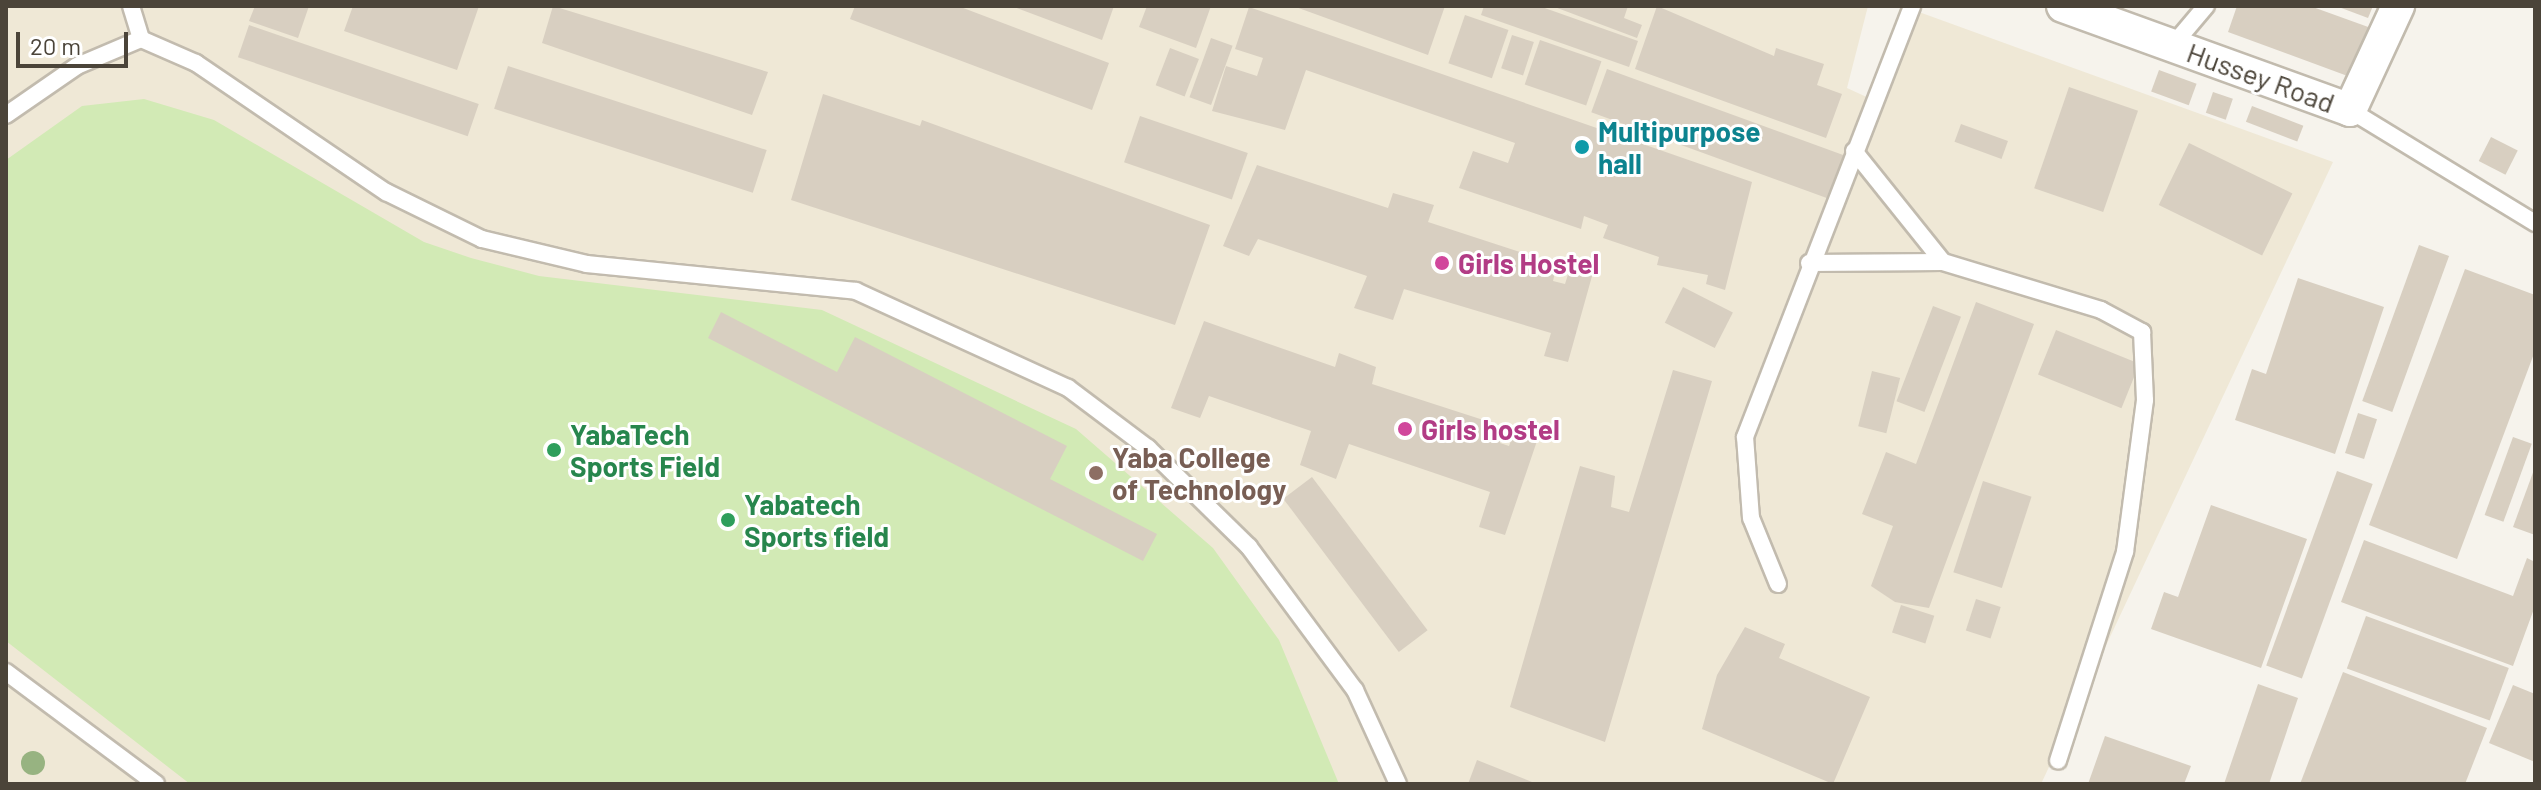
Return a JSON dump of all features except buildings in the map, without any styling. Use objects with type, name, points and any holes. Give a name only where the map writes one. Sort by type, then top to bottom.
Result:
[{"type":"street","name":"Hussey Road","points":[[2063,6],[2350,110],[2398,6]]},
{"type":"lane","points":[[131,6],[141,39]]},
{"type":"lane","points":[[1778,584],[1751,518],[1745,437],[1809,263],[1912,6]]},
{"type":"lane","points":[[2173,45],[2206,6]]},
{"type":"lane","points":[[6,115],[77,66],[141,39],[196,63],[373,185],[482,239],[587,264],[856,291],[1068,388],[1148,448],[1249,547],[1355,690],[1398,784]]},
{"type":"lane","points":[[2350,110],[2535,223]]},
{"type":"lane","points":[[1854,151],[1943,262]]},
{"type":"lane","points":[[1809,263],[1943,262],[2101,310],[2142,332],[2146,349],[2125,552],[2058,761]]},
{"type":"lane","points":[[6,672],[156,784]]},
{"type":"shaded area","name":"Yaba College of Technology","points":[[6,6],[1868,6],[1847,88],[1884,105],[1919,12],[2333,162],[2041,784],[6,784]]},
{"type":"green space","name":"YabaTech Sports Field","points":[[144,99],[214,120],[424,242],[539,276],[822,310],[1076,429],[1213,548],[1279,640],[1339,784],[190,784],[6,641],[6,160],[82,106]]},
{"type":"place","name":"Multipurpose hall","points":[[1582,147]]},
{"type":"place","name":"Girls Hostel","points":[[1442,263]]},
{"type":"place","name":"Girls hostel","points":[[1405,429]]},
{"type":"place","name":"YabaTech Sports Field","points":[[554,450]]},
{"type":"place","name":"Yaba College of Technology","points":[[1096,473]]},
{"type":"place","name":"Yabatech Sports field","points":[[728,520]]}]
